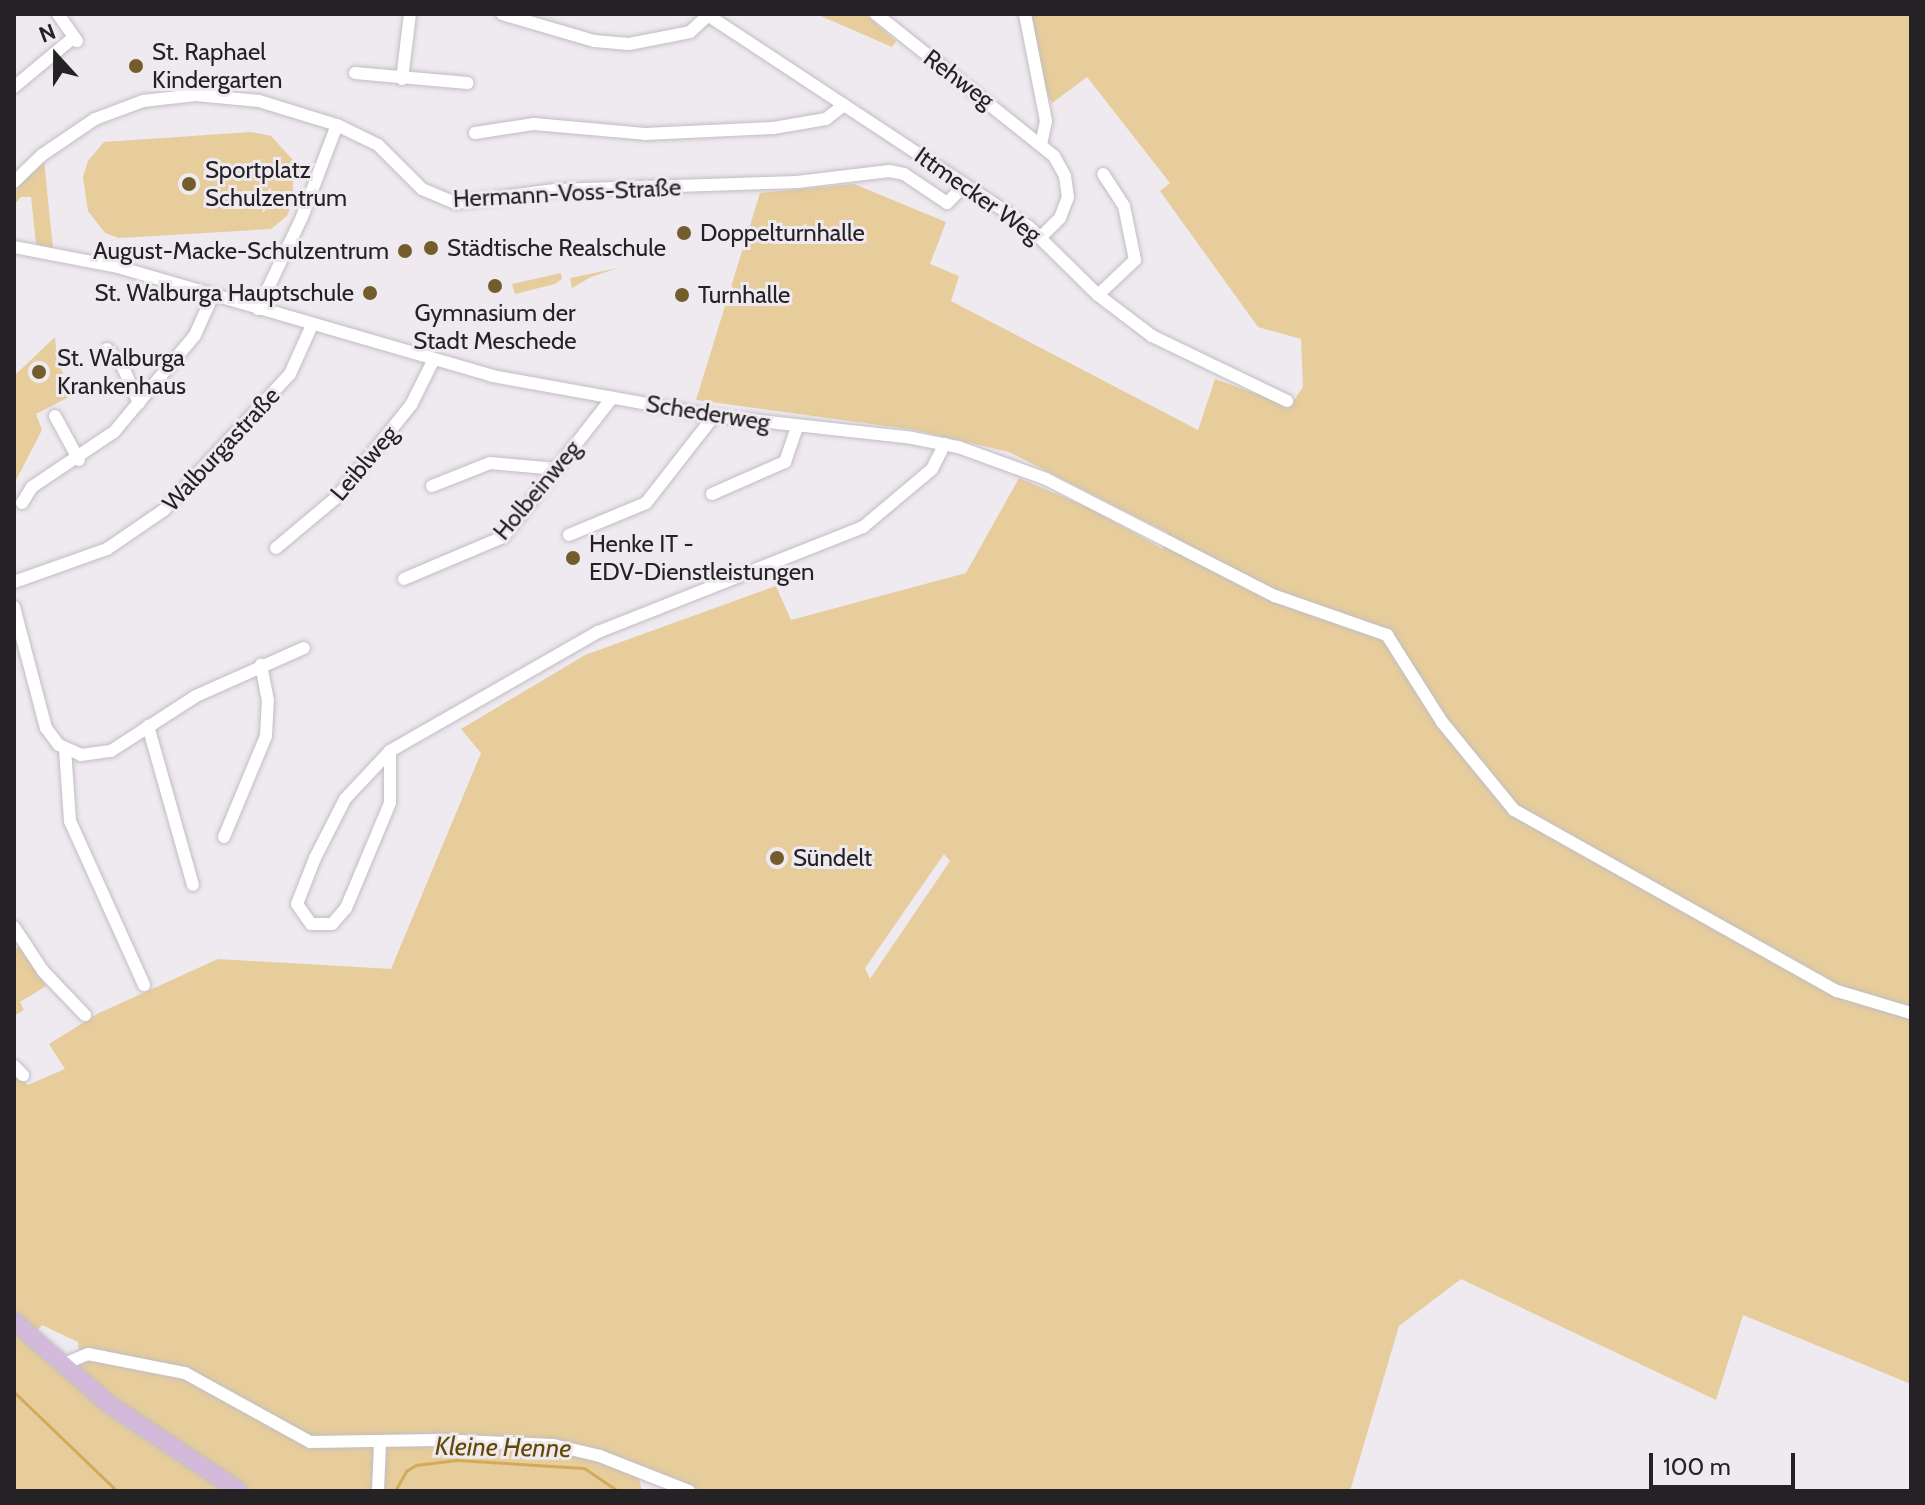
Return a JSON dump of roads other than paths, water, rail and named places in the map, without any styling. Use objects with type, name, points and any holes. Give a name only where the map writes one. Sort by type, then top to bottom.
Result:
[{"type":"main road","points":[[20,1326],[138,1427],[239,1491]]},
{"type":"street","points":[[14,87],[76,40],[58,14]]},
{"type":"street","points":[[402,79],[410,14]]},
{"type":"street","points":[[502,14],[594,41],[629,44],[690,32],[708,15]]},
{"type":"street","name":"Rehweg","points":[[876,14],[1041,144],[1061,167],[1068,197],[1060,218],[1041,237]]},
{"type":"street","points":[[1025,14],[1045,110],[1041,144]]},
{"type":"street","name":"Ittmecker Weg","points":[[708,15],[1041,237],[1098,295],[1152,336],[1287,401]]},
{"type":"street","points":[[355,73],[468,83]]},
{"type":"street","name":"Hermann-Voss-Straße","points":[[14,182],[87,124],[153,99],[244,98],[337,125],[378,145],[418,186],[447,202],[473,203],[555,190],[797,182],[896,171],[947,203],[965,185]]},
{"type":"street","points":[[475,133],[534,124],[645,134],[773,128],[826,119],[844,105]]},
{"type":"street","points":[[258,309],[302,217],[337,125]]},
{"type":"street","points":[[1098,295],[1135,260],[1124,206],[1103,174]]},
{"type":"street","name":"Schederweg","points":[[14,247],[113,266],[433,361],[714,416],[945,444],[1046,479],[1275,596],[1381,631],[1394,642],[1472,763],[1522,816],[1830,987],[1911,1013]]},
{"type":"street","points":[[22,503],[32,487],[79,460],[139,403],[195,335],[213,295]]},
{"type":"street","name":"Walburgastraße","points":[[14,582],[107,549],[164,510],[290,374],[312,325]]},
{"type":"street","points":[[107,349],[121,363],[139,403]]},
{"type":"street","name":"Leiblweg","points":[[276,548],[337,497],[411,405],[433,361]]},
{"type":"street","name":"Holbeinweg","points":[[404,579],[498,540],[612,398]]},
{"type":"street","points":[[55,416],[79,460]]},
{"type":"street","points":[[569,535],[595,528],[654,496],[714,416]]},
{"type":"street","points":[[712,494],[785,462],[797,427]]},
{"type":"street","points":[[390,751],[390,803],[346,908],[332,924],[311,924],[297,904],[315,858],[345,799],[390,751],[598,632],[863,527],[932,469],[945,444]]},
{"type":"street","points":[[432,486],[490,463],[557,469]]},
{"type":"street","points":[[14,607],[43,721],[65,749],[70,821],[144,985]]},
{"type":"street","points":[[65,749],[100,755],[261,665],[304,648]]},
{"type":"street","points":[[224,837],[266,736],[268,701],[261,665]]},
{"type":"street","points":[[148,726],[193,885]]},
{"type":"street","points":[[14,927],[43,971],[85,1015]]},
{"type":"street","points":[[62,1365],[88,1354],[175,1370],[202,1380],[310,1442],[380,1444],[437,1440],[553,1445],[600,1456],[689,1491]]},
{"type":"street","points":[[378,1491],[380,1444]]},
{"type":"waterway","name":"Kleine Henne","points":[[14,1392],[117,1491]]},
{"type":"waterway","name":"Kleine Henne","points":[[395,1491],[406,1471],[416,1465],[457,1460],[584,1468],[618,1491]]},
{"type":"place","name":"St. Raphael Kindergarten","points":[[136,66]]},
{"type":"place","name":"Sportplatz Schulzentrum","points":[[189,184]]},
{"type":"place","name":"Doppelturnhalle","points":[[684,233]]},
{"type":"place","name":"Städtische Realschule","points":[[431,248]]},
{"type":"place","name":"August-Macke-Schulzentrum","points":[[405,251]]},
{"type":"place","name":"Gymnasium der Stadt Meschede","points":[[495,286]]},
{"type":"place","name":"St. Walburga Hauptschule","points":[[370,293]]},
{"type":"place","name":"Turnhalle","points":[[682,295]]},
{"type":"place","name":"St. Walburga Krankenhaus","points":[[39,372]]},
{"type":"place","name":"Henke IT - EDV-Dienstleistungen","points":[[573,558]]},
{"type":"place","name":"Sündelt","points":[[777,858]]}]
